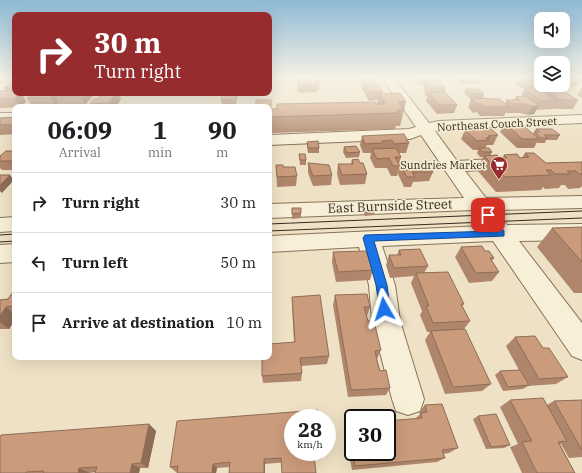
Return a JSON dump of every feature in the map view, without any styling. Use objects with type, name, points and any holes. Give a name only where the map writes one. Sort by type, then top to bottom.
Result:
[{"type":"street","points":[[398,100],[400,105],[425,130],[452,166],[582,346]]},
{"type":"street","points":[[0,118],[12,117]]},
{"type":"street","name":"Northeast Couch Street","points":[[272,140],[410,134],[439,125],[582,119]]},
{"type":"street","points":[[452,166],[522,163]]},
{"type":"street","name":"East Burnside Street","points":[[272,244],[368,238],[490,219],[582,202]]},
{"type":"street","name":"East Burnside Street","points":[[272,211],[490,219],[582,232]]},
{"type":"street","points":[[0,224],[12,224]]},
{"type":"street","points":[[368,238],[382,285],[386,321],[408,400]]},
{"type":"street","points":[[0,254],[12,253]]},
{"type":"building","points":[[93,100],[111,100],[109,103],[90,104]]},
{"type":"building","points":[[256,100],[271,100],[271,104],[256,104]]},
{"type":"building","points":[[383,100],[405,100],[406,102],[399,102],[404,110],[397,110],[399,113],[272,117],[272,109],[277,109],[277,104],[375,102],[376,104],[385,104]]},
{"type":"building","points":[[435,100],[452,100],[457,105],[440,105]]},
{"type":"building","points":[[473,100],[500,100],[509,107],[484,107],[481,104],[477,104]]},
{"type":"building","points":[[506,100],[532,100],[539,105],[533,107],[525,104],[512,104]]},
{"type":"building","points":[[540,100],[556,100],[558,101],[541,101]]},
{"type":"building","points":[[12,117],[12,125],[0,125],[0,118]]},
{"type":"building","points":[[505,123],[520,123],[539,139],[522,139]]},
{"type":"building","points":[[491,129],[498,135],[488,136],[490,137],[486,138],[489,140],[477,141],[465,130]]},
{"type":"building","points":[[536,129],[552,129],[560,135],[544,135],[548,138],[541,138],[535,132],[540,132]]},
{"type":"building","points":[[404,134],[409,143],[394,144],[392,140],[382,141],[383,143],[365,144],[362,136]]},
{"type":"building","points":[[318,141],[319,148],[308,148],[307,142]]},
{"type":"building","points":[[356,146],[360,152],[347,153],[344,147]]},
{"type":"building","points":[[396,148],[401,157],[395,157],[400,166],[393,166],[389,158],[377,159],[372,149]]},
{"type":"building","points":[[479,148],[489,148],[492,152],[483,152]]},
{"type":"building","points":[[6,151],[12,151],[12,161],[0,161],[0,156]]},
{"type":"building","points":[[525,153],[534,153],[546,163],[582,162],[582,174],[579,174],[576,171],[567,171],[570,174],[555,174],[551,170],[546,170],[551,175],[505,177],[484,156],[497,155],[500,158],[507,158],[504,155],[517,154],[520,158],[529,157]]},
{"type":"building","points":[[299,154],[305,154],[306,160],[300,160]]},
{"type":"building","points":[[358,159],[360,163],[363,163],[367,174],[342,175],[338,164],[353,164],[352,160]]},
{"type":"building","points":[[308,163],[329,165],[332,175],[313,176]]},
{"type":"building","points":[[428,163],[433,172],[412,172],[415,177],[407,177],[400,164]]},
{"type":"building","points":[[276,165],[283,165],[283,167],[295,167],[297,176],[277,177]]},
{"type":"building","points":[[0,175],[10,175],[0,185]]},
{"type":"building","points":[[373,205],[375,210],[366,211],[364,206]]},
{"type":"building","points":[[292,208],[301,208],[301,213],[292,214]]},
{"type":"building","points":[[582,227],[582,262],[552,228]]},
{"type":"building","points":[[482,246],[485,251],[489,251],[494,258],[490,258],[499,272],[476,273],[461,247]]},
{"type":"building","points":[[420,249],[428,266],[394,268],[389,255],[401,255],[399,250]]},
{"type":"building","points":[[366,251],[373,270],[338,272],[333,252]]},
{"type":"building","points":[[448,272],[464,304],[461,304],[470,321],[433,323],[426,306],[429,306],[416,273]]},
{"type":"building","points":[[12,293],[12,306],[6,307],[0,316],[0,300],[8,299]]},
{"type":"building","points":[[367,294],[370,307],[364,307],[368,321],[374,321],[381,350],[375,351],[377,361],[380,371],[386,370],[390,388],[351,390],[335,295]]},
{"type":"building","points":[[320,295],[329,356],[300,358],[302,373],[262,376],[262,360],[272,360],[272,344],[295,342],[292,297]]},
{"type":"building","points":[[465,329],[491,384],[453,387],[431,331]]},
{"type":"building","points":[[535,336],[543,348],[549,348],[568,377],[539,379],[515,337]]},
{"type":"building","points":[[520,370],[529,385],[508,387],[500,371]]},
{"type":"building","points":[[543,398],[567,441],[558,442],[575,473],[537,473],[522,442],[532,441],[510,400]]},
{"type":"building","points":[[582,400],[582,450],[554,401]]},
{"type":"building","points":[[442,404],[458,448],[442,450],[445,458],[355,466],[354,461],[396,461],[396,420],[422,418],[421,413],[427,412],[425,405]]},
{"type":"building","points":[[284,413],[284,461],[315,461],[316,473],[282,473],[281,458],[264,459],[264,473],[229,473],[230,462],[213,464],[212,473],[177,473],[178,466],[170,467],[177,421]]},
{"type":"building","points":[[496,414],[510,445],[491,447],[478,416]]},
{"type":"building","points":[[149,424],[141,463],[132,464],[130,473],[95,473],[97,467],[79,468],[78,473],[43,473],[44,471],[0,473],[1,435]]},
{"type":"tram line","points":[[272,224],[582,211]]},
{"type":"tram line","points":[[272,231],[582,218]]},
{"type":"tram line","points":[[0,235],[12,234]]},
{"type":"tram line","points":[[0,242],[12,241]]},
{"type":"place","name":"Sundries Market","points":[[499,180]]},
{"type":"route","points":[[384,309],[382,285],[368,238],[458,234],[501,234],[488,215]]}]
